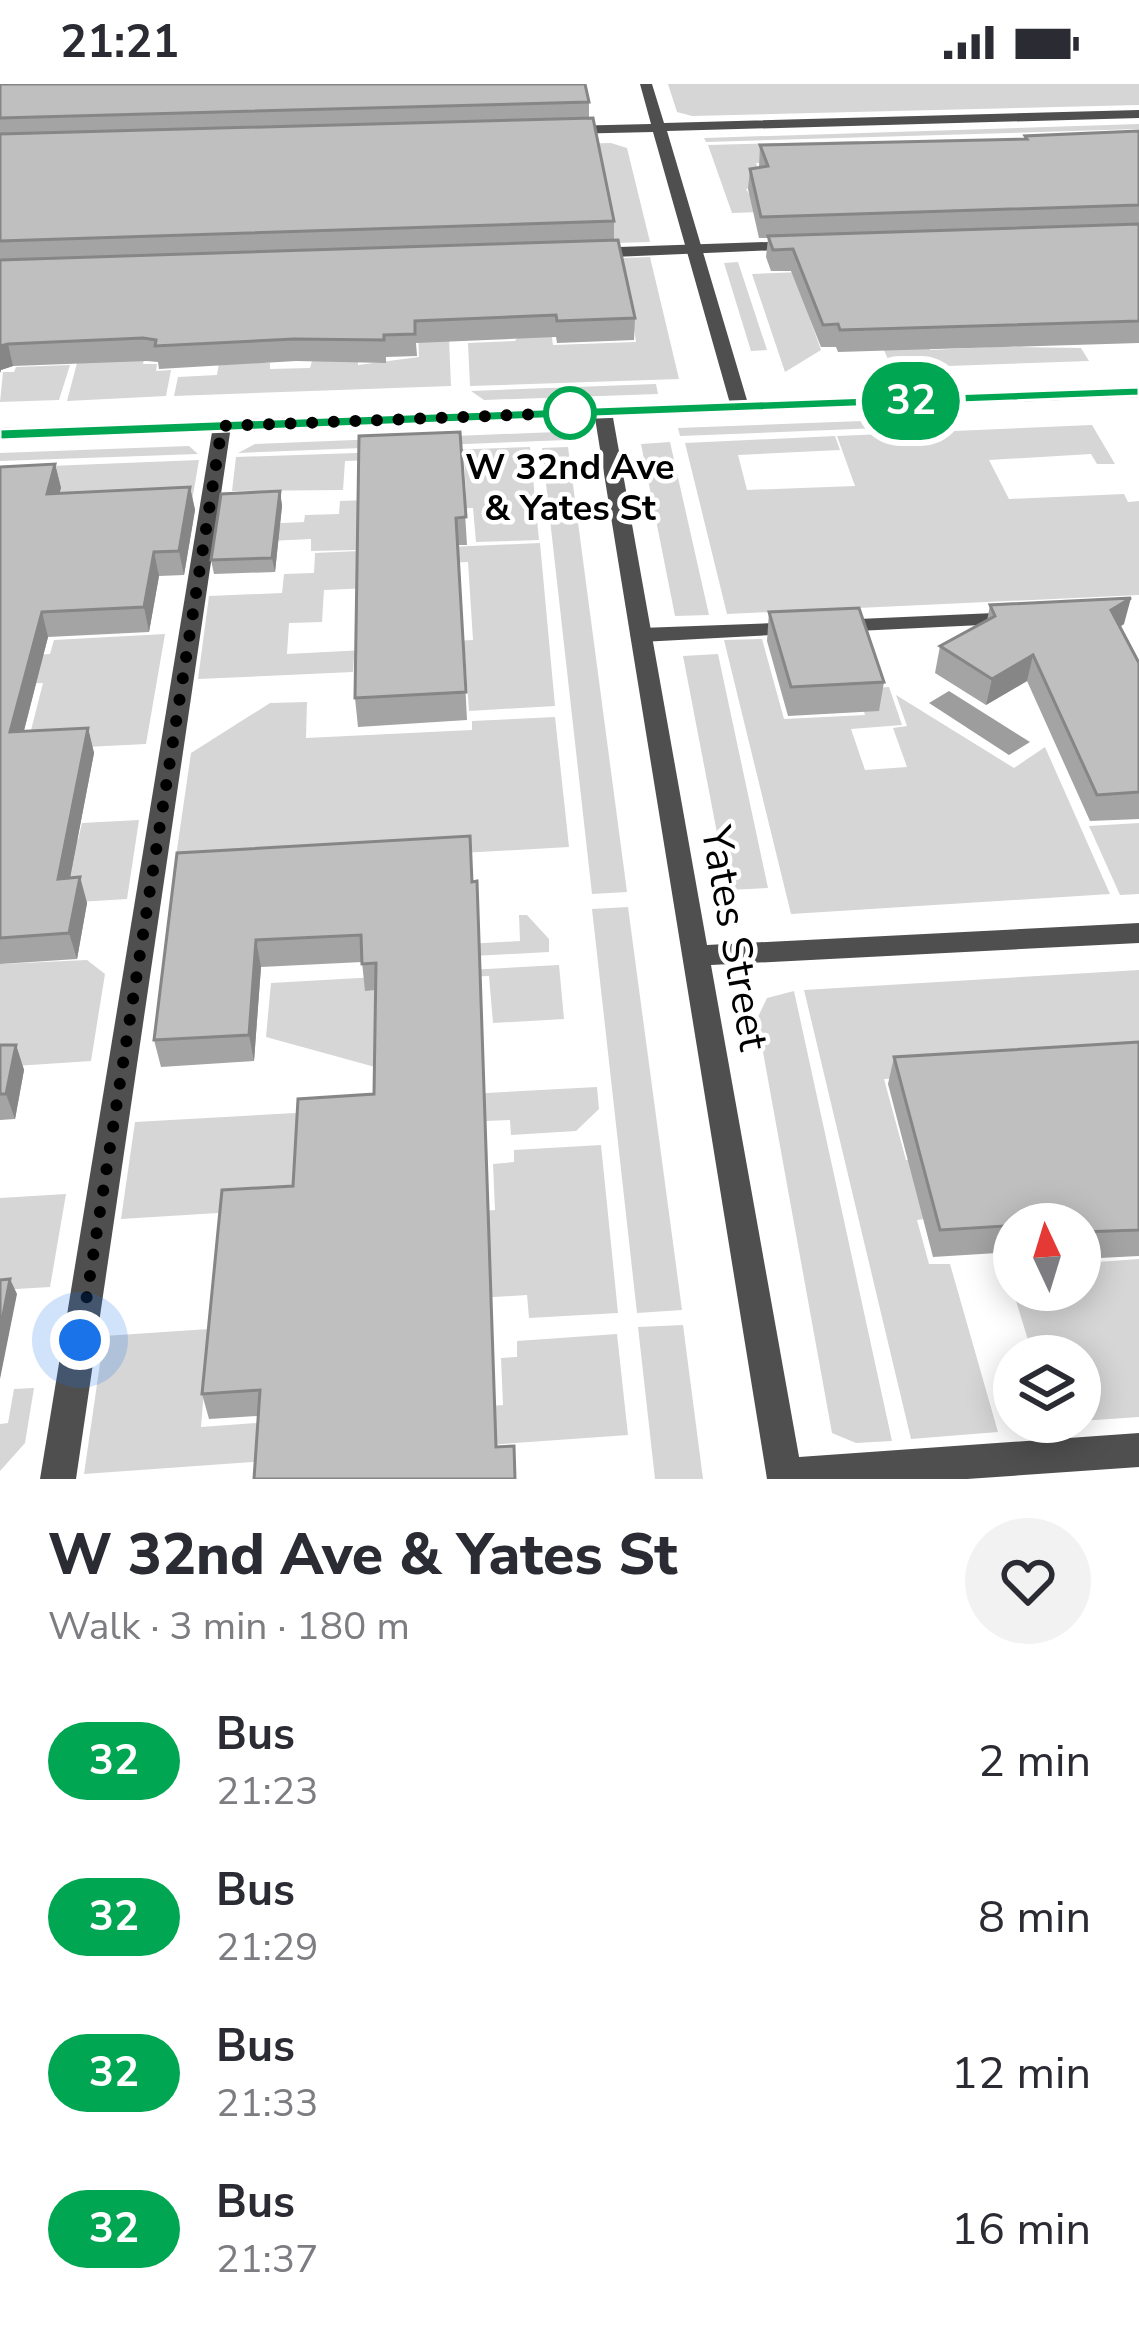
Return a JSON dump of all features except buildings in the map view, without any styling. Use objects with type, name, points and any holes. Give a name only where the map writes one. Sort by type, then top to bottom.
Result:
[{"type":"street","points":[[646,84],[740,407]]},
{"type":"street","points":[[542,131],[1139,114]]},
{"type":"street","points":[[563,254],[809,245]]},
{"type":"street","points":[[0,434],[1139,392]]},
{"type":"street","name":"Yates Street","points":[[603,412],[785,1477]]},
{"type":"street","points":[[58,1479],[222,426]]},
{"type":"street","points":[[641,635],[1046,617]]},
{"type":"street","points":[[696,956],[1139,934]]},
{"type":"street","points":[[785,1477],[1139,1450]]},
{"type":"shaded area","points":[[668,84],[1139,84],[1139,105],[692,116],[677,112]]},
{"type":"shaded area","points":[[1139,124],[1139,129],[706,142],[704,138]]},
{"type":"shaded area","points":[[859,141],[869,160],[756,163],[764,185],[746,189],[760,212],[732,213],[708,145]]},
{"type":"shaded area","points":[[611,143],[627,148],[650,242],[409,249],[571,144]]},
{"type":"shaded area","points":[[650,257],[679,379],[470,386],[468,343],[515,341],[546,296],[553,345],[636,342],[623,258]]},
{"type":"shaded area","points":[[738,262],[767,350],[751,351],[724,263]]},
{"type":"shaded area","points":[[802,272],[986,305],[1010,347],[1081,348],[1089,361],[892,368],[883,348],[804,302],[821,350],[785,372],[752,274]],"holes":[[[970,305],[992,347],[930,350],[928,346]]]},
{"type":"shaded area","points":[[240,289],[396,291],[395,302],[345,305],[345,359],[358,360],[358,365],[419,357],[418,333],[433,332],[433,314],[448,314],[451,386],[174,396],[178,377],[217,375],[228,306],[235,303]],"holes":[[[322,299],[322,310],[331,310],[327,360],[312,361],[310,368],[270,369],[270,363],[262,363],[267,319],[261,318],[263,302]]]},
{"type":"shaded area","points":[[152,323],[143,364],[157,364],[156,371],[171,370],[166,396],[67,401],[77,363]]},
{"type":"shaded area","points":[[70,365],[59,400],[0,402],[3,372],[14,372],[16,367]]},
{"type":"shaded area","points":[[656,384],[658,394],[484,400],[471,391]]},
{"type":"shaded area","points":[[889,420],[904,427],[680,436],[678,428]]},
{"type":"shaded area","points":[[1092,425],[1115,464],[1097,464],[1091,454],[989,460],[1009,499],[1124,494],[1128,502],[1139,501],[1139,595],[727,614],[685,443],[835,436],[840,450],[738,455],[747,490],[855,486],[837,436]]},
{"type":"shaded area","points":[[556,432],[567,440],[238,453],[255,444]]},
{"type":"shaded area","points":[[670,442],[709,615],[675,616],[641,444]]},
{"type":"shaded area","points":[[189,446],[198,454],[0,461],[0,453]]},
{"type":"shaded area","points":[[530,447],[539,540],[476,542],[473,508],[360,512],[358,550],[311,551],[311,539],[250,542],[263,524],[339,514],[340,501],[466,496],[464,457],[345,461],[343,490],[232,491],[236,457]]},
{"type":"shaded area","points":[[568,447],[627,892],[592,894],[542,448]]},
{"type":"shaded area","points":[[199,460],[192,501],[54,513],[61,488],[0,490],[0,468]]},
{"type":"shaded area","points":[[540,543],[555,706],[469,711],[465,655],[374,659],[374,645],[473,640],[468,562],[395,565],[394,587],[324,590],[322,622],[289,623],[287,654],[365,650],[366,657],[354,658],[353,672],[198,679],[209,596],[282,593],[284,574],[314,573],[315,553]]},
{"type":"shaded area","points":[[165,634],[146,744],[26,750],[43,683],[0,684],[0,657],[50,654],[54,640]]},
{"type":"shaded area","points":[[762,639],[784,719],[865,715],[857,689],[889,687],[902,725],[851,729],[865,770],[907,767],[893,728],[907,726],[896,695],[1014,768],[1045,747],[1110,894],[791,914],[724,640]]},
{"type":"shaded area","points":[[718,654],[768,888],[728,890],[683,656]]},
{"type":"shaded area","points":[[949,691],[1030,742],[1009,755],[929,703]]},
{"type":"shaded area","points":[[307,702],[306,738],[472,730],[472,721],[555,717],[569,847],[372,858],[371,867],[173,877],[191,753],[270,703]]},
{"type":"shaded area","points":[[139,820],[127,899],[14,906],[0,964],[0,843],[78,840],[82,823]]},
{"type":"shaded area","points":[[1139,823],[1139,894],[1120,895],[1089,826]]},
{"type":"shaded area","points":[[628,907],[682,1310],[637,1313],[592,909]]},
{"type":"shaded area","points":[[519,915],[527,915],[549,939],[549,952],[399,960],[399,948],[520,941]]},
{"type":"shaded area","points":[[87,960],[105,974],[91,1061],[0,1067],[0,964]]},
{"type":"shaded area","points":[[559,965],[564,1019],[493,1023],[489,976],[450,977],[450,971]]},
{"type":"shaded area","points":[[1139,970],[1139,1064],[884,1079],[906,1160],[916,1160],[932,1218],[917,1220],[929,1264],[950,1264],[993,1414],[993,1432],[911,1439],[804,990]]},
{"type":"shaded area","points":[[377,977],[375,1067],[266,1037],[271,983]]},
{"type":"shaded area","points":[[794,991],[892,1441],[856,1443],[832,1433],[757,1019],[767,998]]},
{"type":"shaded area","points":[[597,1087],[599,1109],[576,1131],[511,1135],[510,1120],[485,1121],[296,1194],[234,1212],[121,1219],[135,1122],[314,1112],[316,1102]]},
{"type":"shaded area","points":[[601,1145],[618,1313],[529,1318],[527,1295],[333,1307],[445,1214],[495,1210],[493,1164],[514,1162],[514,1150]]},
{"type":"shaded area","points":[[66,1194],[50,1287],[0,1290],[0,1198]]},
{"type":"shaded area","points":[[1139,1259],[1139,1417],[1101,1420],[1101,1335],[1027,1335],[1019,1311],[1101,1311],[1101,1262]]},
{"type":"shaded area","points":[[683,1325],[703,1479],[655,1479],[638,1327]]},
{"type":"shaded area","points":[[209,1329],[201,1427],[503,1405],[501,1358],[517,1357],[517,1341],[617,1334],[628,1435],[84,1474],[104,1336]]},
{"type":"shaded area","points":[[34,1388],[25,1443],[0,1471],[0,1424],[8,1423],[14,1389]]},
{"type":"bus line","name":"32","points":[[0,434],[1139,392]]},
{"type":"place","name":"W 32nd Ave & Yates St","points":[[570,413]]},
{"type":"route","points":[[80,1340],[222,426],[570,413]]}]
